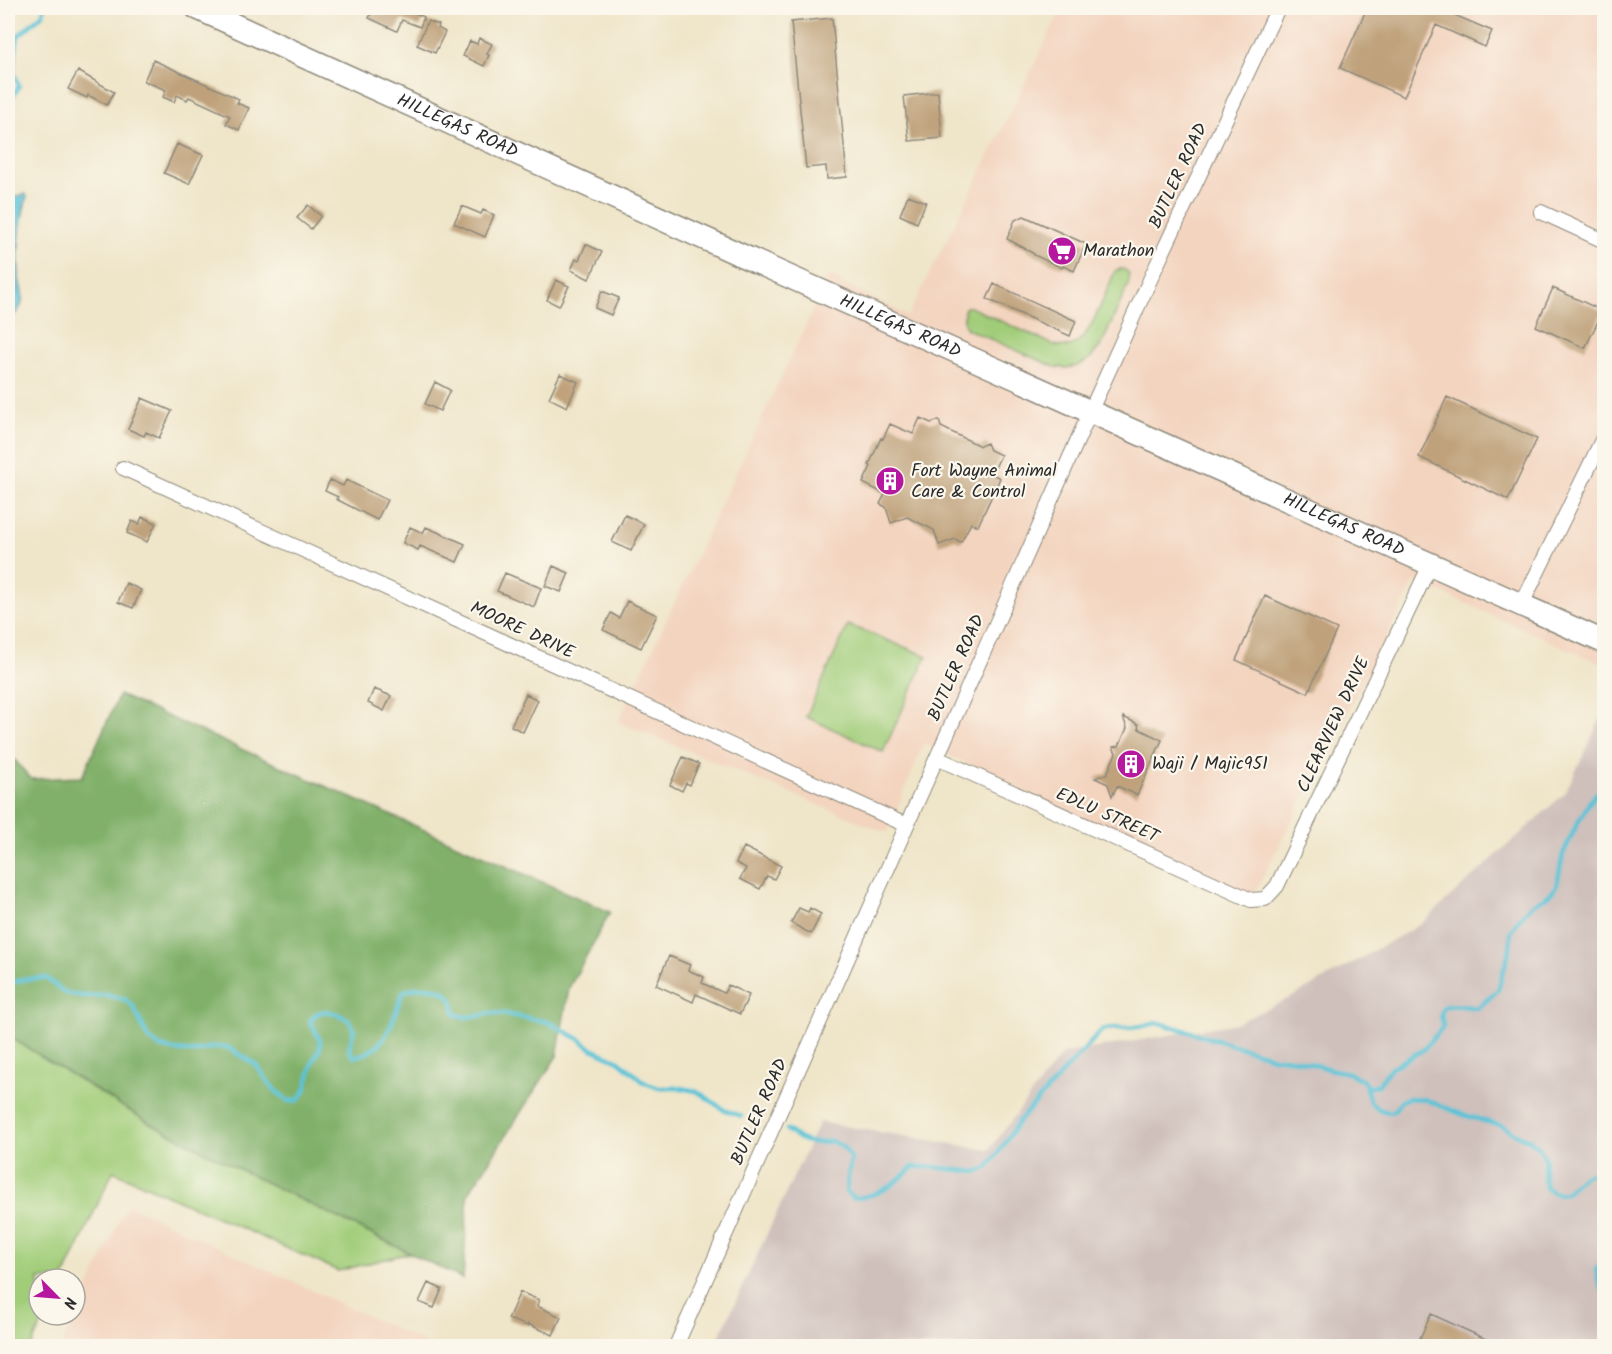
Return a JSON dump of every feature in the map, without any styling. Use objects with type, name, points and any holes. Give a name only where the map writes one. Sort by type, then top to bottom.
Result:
[{"type":"main road","name":"HILLEGAS ROAD","points":[[197,8],[1605,642]]},
{"type":"street","name":"BUTLER ROAD","points":[[676,1347],[1090,412],[1278,8]]},
{"type":"street","points":[[1541,212],[1605,241]]},
{"type":"street","points":[[1522,604],[1605,436]]},
{"type":"street","name":"MOORE DRIVE","points":[[123,468],[906,825]]},
{"type":"street","name":"CLEARVIEW DRIVE","points":[[1265,899],[1277,886],[1431,563]]},
{"type":"street","name":"EDLU STREET","points":[[937,758],[1251,900],[1265,899]]},
{"type":"shaded area","points":[[1062,8],[1604,8],[1604,665],[1415,581],[1251,900],[924,743],[887,833],[618,722],[829,276],[908,316]]},
{"type":"shaded area","points":[[1604,712],[1604,1346],[715,1346],[819,1122],[989,1150],[1062,1054],[1237,1023],[1296,995],[1421,924],[1565,793]]},
{"type":"shaded area","points":[[127,1205],[432,1346],[61,1346],[70,1327],[87,1327],[87,1290]]},
{"type":"green space","points":[[1126,270],[1128,274],[1128,285],[1102,344],[1090,359],[1077,366],[1055,367],[967,329],[964,323],[964,310],[970,307],[1052,344],[1070,346],[1082,338],[1088,330],[1115,271]]},
{"type":"green space","points":[[848,625],[927,656],[883,752],[806,717]]},
{"type":"green space","points":[[119,695],[610,912],[569,988],[557,1056],[468,1194],[463,1279],[148,1122],[15,1040],[8,1040],[8,752],[31,779],[82,777]]},
{"type":"green space","points":[[8,1040],[15,1040],[148,1122],[409,1253],[338,1271],[113,1171],[69,1267],[27,1267],[27,1327],[40,1327],[31,1346],[8,1346]]},
{"type":"water","points":[[25,194],[27,196],[18,255],[22,302],[19,310],[8,319],[8,197]]},
{"type":"building","points":[[374,8],[408,8],[424,17],[420,27],[402,20],[397,31],[369,18]]},
{"type":"building","points":[[1367,8],[1438,8],[1492,31],[1485,47],[1436,25],[1404,97],[1340,68]]},
{"type":"building","points":[[832,18],[847,177],[827,179],[826,166],[806,168],[791,22]]},
{"type":"building","points":[[428,21],[439,25],[438,28],[445,32],[435,53],[417,45]]},
{"type":"building","points":[[479,38],[492,44],[484,66],[463,56],[470,41],[477,44]]},
{"type":"building","points":[[153,60],[239,99],[237,103],[249,108],[239,130],[226,124],[230,116],[189,97],[187,100],[177,95],[174,102],[163,97],[166,90],[144,81]]},
{"type":"building","points":[[78,71],[114,92],[107,105],[88,95],[87,98],[68,89]]},
{"type":"building","points":[[938,92],[942,138],[909,141],[904,96]]},
{"type":"building","points":[[177,144],[203,155],[189,184],[164,173]]},
{"type":"building","points":[[908,195],[926,202],[917,223],[900,215]]},
{"type":"building","points":[[308,205],[321,216],[311,229],[297,218]]},
{"type":"building","points":[[462,206],[481,214],[483,210],[494,215],[485,237],[454,223]]},
{"type":"building","points":[[1024,216],[1086,244],[1074,271],[1034,255],[1007,239],[1015,220]]},
{"type":"building","points":[[586,244],[602,252],[589,279],[571,270],[576,259],[579,260]]},
{"type":"building","points":[[556,280],[569,286],[559,306],[547,300]]},
{"type":"building","points":[[994,284],[1076,321],[1070,336],[987,299]]},
{"type":"building","points":[[1553,288],[1603,311],[1585,348],[1536,326]]},
{"type":"building","points":[[602,291],[619,298],[611,315],[595,308]]},
{"type":"building","points":[[560,374],[578,382],[567,407],[549,398]]},
{"type":"building","points":[[435,382],[450,390],[440,411],[425,404]]},
{"type":"building","points":[[1447,397],[1537,439],[1508,500],[1419,457]]},
{"type":"building","points":[[142,398],[172,411],[159,438],[146,432],[144,436],[128,429]]},
{"type":"building","name":"Fort Wayne Animal Care & Control","points":[[920,418],[931,423],[939,420],[941,427],[980,446],[987,443],[990,450],[1001,455],[992,474],[1000,478],[978,526],[971,523],[961,542],[955,539],[939,545],[934,530],[907,517],[891,523],[886,507],[880,504],[885,494],[863,483],[881,438],[883,439],[890,424],[913,434]]},
{"type":"building","points":[[330,480],[343,486],[346,480],[387,500],[377,520],[325,491]]},
{"type":"building","points":[[625,515],[644,524],[631,551],[612,542]]},
{"type":"building","points":[[142,517],[156,523],[147,542],[127,533],[132,521],[139,524]]},
{"type":"building","points":[[410,527],[423,533],[426,527],[465,544],[457,562],[420,546],[418,550],[403,543]]},
{"type":"building","points":[[553,566],[569,573],[561,592],[545,586]]},
{"type":"building","points":[[505,573],[541,588],[534,607],[497,591]]},
{"type":"building","points":[[126,583],[141,590],[133,608],[118,602]]},
{"type":"building","points":[[1265,596],[1337,629],[1308,693],[1236,660]]},
{"type":"building","points":[[627,601],[657,615],[641,648],[603,630],[611,613],[619,618]]},
{"type":"building","points":[[374,689],[391,696],[384,711],[368,703]]},
{"type":"building","points":[[526,694],[538,700],[523,732],[511,726]]},
{"type":"building","name":"Waji / Majic951","points":[[1123,717],[1138,724],[1139,729],[1162,740],[1137,795],[1117,786],[1112,796],[1108,784],[1095,778],[1107,774],[1116,753],[1113,747],[1119,746],[1127,728]]},
{"type":"building","points":[[683,757],[699,764],[690,785],[686,783],[682,791],[670,785]]},
{"type":"building","points":[[744,847],[781,866],[774,879],[767,876],[760,889],[740,879],[746,868],[736,863]]},
{"type":"building","points":[[799,908],[808,912],[810,908],[821,914],[811,934],[791,923]]},
{"type":"building","points":[[669,956],[690,965],[688,970],[704,977],[702,983],[724,993],[728,985],[749,995],[740,1014],[696,994],[693,1002],[656,985]]},
{"type":"building","points":[[428,1283],[442,1289],[434,1308],[419,1302]]},
{"type":"building","points":[[520,1292],[539,1300],[537,1306],[561,1317],[553,1335],[528,1324],[528,1326],[508,1319]]},
{"type":"building","points":[[1431,1314],[1503,1347],[1416,1347]]},
{"type":"waterway","points":[[8,99],[14,95],[19,86],[13,71],[18,36],[43,14],[44,8]]},
{"type":"waterway","points":[[1366,1088],[1378,1085],[1392,1067],[1423,1050],[1443,1026],[1441,1014],[1444,1007],[1457,1005],[1478,1008],[1498,990],[1510,948],[1511,931],[1533,904],[1553,891],[1557,884],[1563,854],[1577,824],[1589,803],[1604,784]]},
{"type":"waterway","points":[[8,984],[24,979],[46,978],[65,993],[84,996],[106,995],[124,999],[133,1006],[148,1038],[160,1047],[193,1052],[213,1047],[227,1047],[255,1064],[273,1088],[288,1101],[298,1100],[305,1091],[313,1062],[320,1048],[320,1040],[310,1021],[318,1013],[328,1011],[348,1019],[354,1029],[349,1050],[354,1057],[366,1053],[382,1041],[391,1026],[403,992],[420,987],[439,989],[451,998],[455,1014],[465,1017],[488,1013],[505,1014],[548,1022],[581,1040],[592,1049],[619,1061],[645,1083],[659,1088],[696,1091],[724,1110],[741,1116]]},
{"type":"waterway","points":[[787,1130],[808,1142],[832,1141],[843,1147],[851,1158],[846,1191],[853,1198],[879,1192],[900,1179],[913,1167],[976,1172],[987,1168],[1019,1121],[1102,1030],[1160,1023],[1273,1057],[1298,1060],[1349,1073],[1365,1083],[1370,1102],[1378,1109],[1394,1111],[1401,1101],[1409,1098],[1424,1099],[1461,1114],[1502,1126],[1530,1140],[1541,1150],[1545,1159],[1546,1188],[1557,1194],[1566,1193],[1587,1174],[1604,1175]]},
{"type":"waterway","points":[[1604,1258],[1596,1270],[1604,1292]]},
{"type":"place","name":"Marathon","points":[[1062,251]]},
{"type":"place","name":"Fort Wayne Animal Care & Control","points":[[890,481]]},
{"type":"place","name":"Waji / Majic951","points":[[1131,764]]}]
